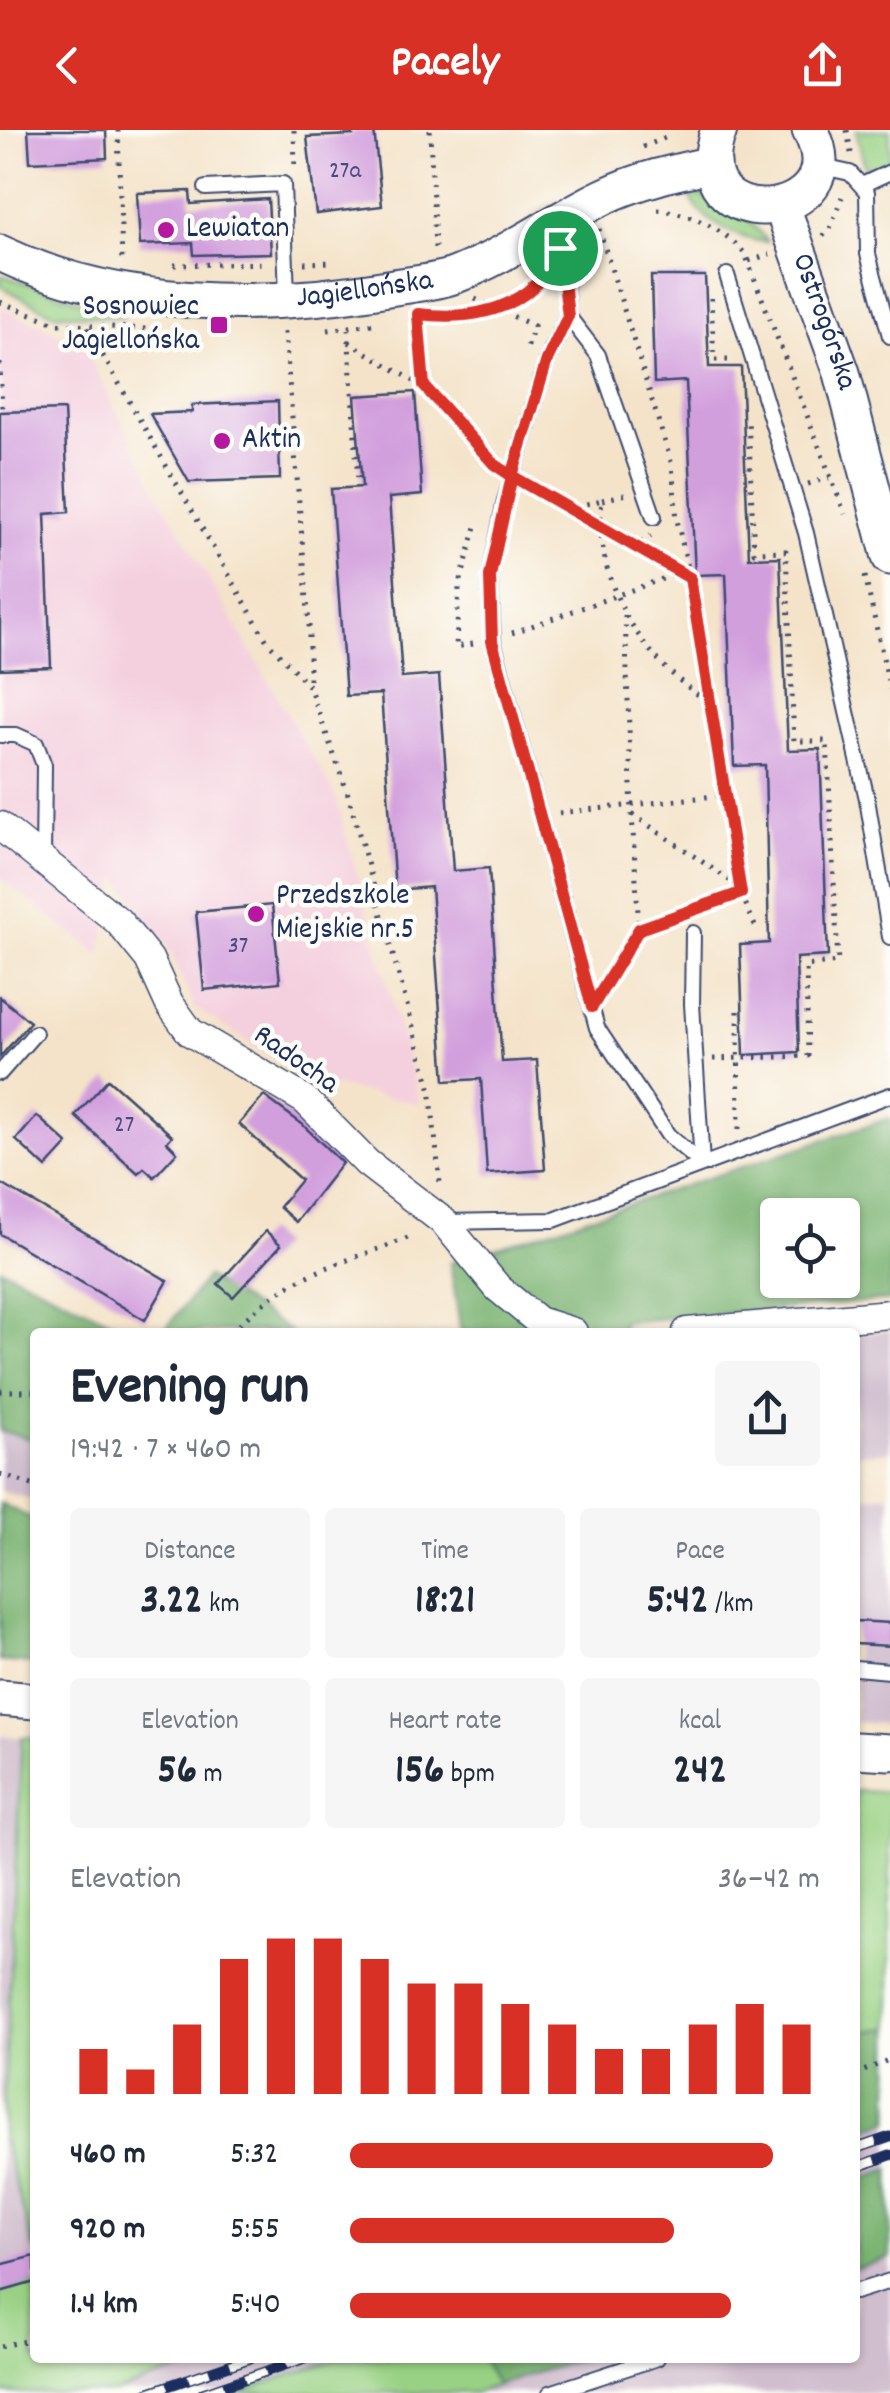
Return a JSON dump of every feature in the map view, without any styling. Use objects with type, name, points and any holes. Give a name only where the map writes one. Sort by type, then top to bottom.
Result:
[{"type":"street","points":[[716,147],[718,182],[746,206],[782,207],[805,191],[818,166],[810,130]]},
{"type":"street","name":"Jagiellońska","points":[[0,254],[67,281],[119,293],[226,299],[353,294],[453,277],[556,237],[637,182],[716,147]]},
{"type":"street","name":"Ostrogórska","points":[[782,207],[842,373],[876,560]]},
{"type":"street","name":"Radocha","points":[[0,826],[118,921],[149,959],[169,1003],[190,1032],[305,1100],[368,1162],[444,1222],[498,1288],[538,1321],[560,1328]]},
{"type":"street","points":[[733,1328],[890,1314]]},
{"type":"street","points":[[0,1698],[30,1701]]},
{"type":"street","points":[[860,1750],[890,1752]]},
{"type":"lane","points":[[818,166],[850,173],[864,184],[868,254],[890,336]]},
{"type":"lane","points":[[864,184],[890,172]]},
{"type":"lane","points":[[206,188],[283,184],[286,297]]},
{"type":"lane","points":[[556,237],[568,316],[598,355],[654,517]]},
{"type":"lane","points":[[727,274],[806,534],[866,800],[890,936]]},
{"type":"lane","points":[[568,316],[547,360],[512,476],[490,576],[492,641],[597,1028],[668,1135],[702,1164]]},
{"type":"lane","points":[[0,734],[16,735],[36,744],[44,765],[44,860]]},
{"type":"lane","points":[[693,933],[702,1164]]},
{"type":"lane","points":[[0,1072],[35,1033]]},
{"type":"lane","points":[[444,1222],[554,1220],[890,1095]]},
{"type":"lane","points":[[860,1668],[890,1671]]},
{"type":"lane","points":[[860,2290],[890,2281]]},
{"type":"lane","points":[[550,2393],[642,2363]]},
{"type":"path","points":[[118,130],[122,267]]},
{"type":"path","points":[[283,184],[295,178],[294,130]]},
{"type":"path","points":[[430,130],[435,252]]},
{"type":"path","points":[[676,211],[731,240],[745,254],[808,411],[835,496],[852,527]]},
{"type":"path","points":[[598,226],[672,465],[676,520],[690,578],[740,889],[758,933]]},
{"type":"path","points":[[424,386],[418,314],[462,317],[497,311],[514,303],[551,267],[556,237]]},
{"type":"path","points":[[172,265],[286,297],[349,262]]},
{"type":"path","points":[[106,263],[139,266]]},
{"type":"path","points":[[727,274],[710,299],[714,360],[745,361]]},
{"type":"path","points":[[467,295],[534,326],[524,360]]},
{"type":"path","points":[[236,1328],[270,1295],[294,1280],[444,1222],[430,1087],[347,791],[309,686],[309,624],[286,297]]},
{"type":"path","points":[[87,328],[267,641],[309,686]]},
{"type":"path","points":[[348,328],[358,483]]},
{"type":"path","points":[[349,342],[424,386],[494,464],[599,529],[690,578]]},
{"type":"path","points":[[0,362],[2,412]]},
{"type":"path","points":[[696,1060],[808,1056],[806,966],[838,962],[827,740],[794,742],[786,551],[754,552],[747,399]]},
{"type":"path","points":[[489,481],[499,446]]},
{"type":"path","points":[[566,509],[602,500],[599,529],[612,594],[624,616],[685,688],[710,704]]},
{"type":"path","points":[[479,517],[459,587],[456,647],[492,641],[678,573]]},
{"type":"path","points":[[876,560],[890,689]]},
{"type":"path","points":[[592,1007],[639,929],[624,616]]},
{"type":"path","points":[[540,815],[724,794]]},
{"type":"path","points":[[632,814],[740,889]]},
{"type":"path","points":[[639,929],[740,889]]},
{"type":"path","points":[[738,1011],[739,1149]]},
{"type":"path","points":[[0,1391],[30,1391]]},
{"type":"path","points":[[0,1474],[30,1484]]},
{"type":"path","points":[[860,2073],[890,2059]]},
{"type":"path","points":[[0,2346],[30,2340]]},
{"type":"shaded area","points":[[0,307],[83,345],[158,493],[335,795],[420,1104],[312,1081],[195,1008],[171,952],[118,877],[100,955],[0,878]]},
{"type":"shaded area","points":[[890,1331],[890,1451],[860,1454],[860,1334]]},
{"type":"shaded area","points":[[0,1431],[30,1439],[30,1499],[0,1491]]},
{"type":"shaded area","points":[[890,1494],[890,1725],[860,1722],[860,1497]]},
{"type":"shaded area","points":[[0,1736],[22,1737],[2,2137],[30,2235],[30,2283],[0,2291]]},
{"type":"shaded area","points":[[890,2120],[890,2169],[860,2179],[860,2131]]},
{"type":"shaded area","points":[[890,2257],[890,2393],[474,2393],[567,2363],[860,2363],[860,2267]]},
{"type":"shaded area","points":[[201,2363],[326,2363],[236,2393],[114,2393]]},
{"type":"green space","points":[[856,130],[890,130],[890,169],[865,167]]},
{"type":"green space","points":[[690,194],[734,210],[767,242],[745,237],[711,221]]},
{"type":"green space","points":[[2,275],[78,300],[122,307],[123,318],[52,313],[0,286]]},
{"type":"green space","points":[[890,1118],[890,1300],[622,1322],[622,1328],[460,1328],[450,1263]]},
{"type":"green space","points":[[0,1268],[126,1328],[30,1328],[30,1439],[0,1431]]},
{"type":"green space","points":[[207,1277],[285,1328],[166,1328]]},
{"type":"green space","points":[[0,1503],[30,1518],[30,1664],[0,1661]]},
{"type":"green space","points":[[22,1737],[30,1738],[30,2235],[2,2137]]},
{"type":"green space","points":[[860,1791],[890,1792],[890,2028],[860,2032]]},
{"type":"green space","points":[[890,2028],[890,2120],[860,2131],[860,2032]]},
{"type":"green space","points":[[890,2169],[890,2257],[860,2267],[860,2179]]},
{"type":"green space","points":[[30,2283],[30,2363],[201,2363],[114,2393],[0,2393],[0,2291]]},
{"type":"green space","points":[[326,2363],[484,2363],[497,2385],[474,2393],[236,2393]]},
{"type":"green space","points":[[484,2363],[567,2363],[497,2385]]},
{"type":"building","points":[[28,130],[106,130],[107,158],[30,162]]},
{"type":"building","points":[[352,130],[374,130],[382,206],[316,214],[307,137],[353,135]]},
{"type":"building","points":[[190,191],[191,204],[268,199],[271,253],[194,255],[193,243],[140,245],[137,193]]},
{"type":"building","points":[[651,276],[705,276],[709,367],[741,367],[749,558],[780,557],[788,750],[820,749],[828,956],[796,958],[799,1052],[744,1055],[740,945],[769,943],[765,765],[734,766],[726,574],[695,575],[686,381],[654,383]]},
{"type":"building","points":[[415,392],[422,495],[389,498],[402,678],[439,675],[453,871],[489,868],[502,1062],[537,1060],[545,1170],[487,1174],[481,1079],[445,1081],[431,887],[395,890],[381,694],[346,696],[331,489],[362,487],[355,396]]},
{"type":"building","name":"Aktin","points":[[278,401],[280,479],[189,482],[150,414],[192,412],[192,405]]},
{"type":"building","points":[[64,410],[69,512],[45,514],[51,667],[0,669],[0,412]]},
{"type":"building","points":[[272,905],[280,982],[204,990],[196,912]]},
{"type":"building","points":[[0,997],[30,1022],[0,1057]]},
{"type":"building","points":[[108,1079],[172,1136],[167,1142],[177,1152],[154,1177],[144,1168],[138,1173],[75,1116]]},
{"type":"building","points":[[264,1096],[302,1124],[342,1163],[296,1222],[279,1207],[301,1180],[239,1124]]},
{"type":"building","points":[[37,1116],[68,1144],[46,1168],[16,1140]]},
{"type":"building","points":[[0,1183],[168,1281],[145,1320],[0,1234]]},
{"type":"building","points":[[266,1231],[281,1245],[233,1297],[218,1284]]},
{"type":"building","points":[[860,1621],[890,1623],[890,1646],[860,1644]]},
{"type":"building","points":[[30,2257],[30,2283],[0,2292],[0,2265]]},
{"type":"railway","points":[[860,2147],[890,2137]]},
{"type":"railway","points":[[860,2166],[890,2155]]},
{"type":"railway","points":[[147,2393],[235,2363]]},
{"type":"railway","points":[[203,2393],[290,2363]]},
{"type":"place","name":"Lewiatan","points":[[166,230]]},
{"type":"place","name":"Sosnowiec Jagiellońska","points":[[219,325]]},
{"type":"place","name":"Aktin","points":[[222,441]]},
{"type":"place","name":"Przedszkole Miejskie nr.5","points":[[256,914]]},
{"type":"route","points":[[560,248],[551,267],[504,308],[470,316],[418,314],[424,386],[494,464],[512,476],[490,576],[492,641],[592,1007],[639,929],[741,893],[690,578],[512,476],[547,360],[568,316],[560,248]]}]
